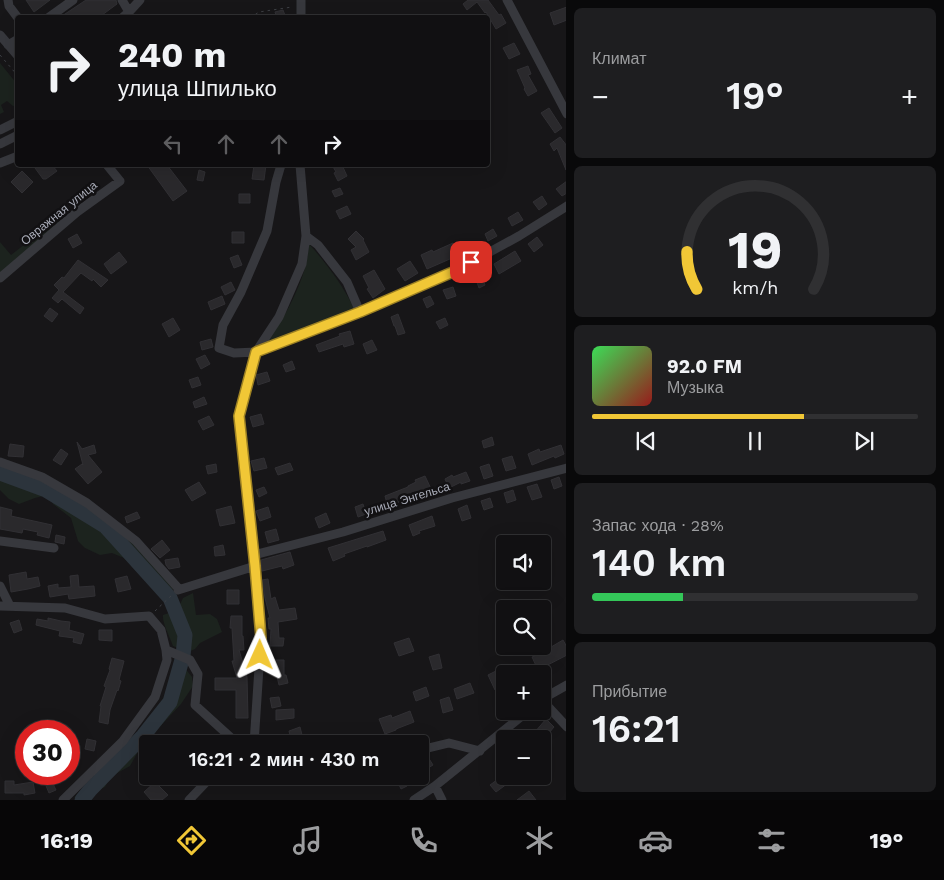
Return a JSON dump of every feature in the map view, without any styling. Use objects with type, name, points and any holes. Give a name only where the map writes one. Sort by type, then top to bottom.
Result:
[{"type":"street","points":[[8,0],[9,6],[16,15]]},
{"type":"street","points":[[52,15],[73,0]]},
{"type":"street","points":[[122,0],[126,15]]},
{"type":"street","points":[[126,15],[140,0]]},
{"type":"street","points":[[507,0],[566,114]]},
{"type":"street","points":[[0,35],[15,53]]},
{"type":"street","points":[[8,45],[15,41]]},
{"type":"street","points":[[0,130],[15,122]]},
{"type":"street","points":[[0,144],[15,136]]},
{"type":"street","points":[[0,163],[15,157]]},
{"type":"street","name":"Овражная улица","points":[[0,278],[77,212],[120,181],[109,167]]},
{"type":"street","points":[[280,167],[267,231],[241,292],[223,325],[219,348],[234,353],[256,352],[360,312],[455,271],[519,236],[566,206]]},
{"type":"street","points":[[255,735],[261,638],[239,416],[256,352],[279,317],[302,264],[306,236],[300,167]]},
{"type":"street","points":[[306,236],[318,245],[347,282],[360,312]]},
{"type":"street","points":[[0,462],[42,476],[87,503],[136,541],[178,589],[255,566]]},
{"type":"street","name":"улица Энгельса","points":[[254,555],[343,532],[452,498],[566,468]]},
{"type":"street","points":[[0,541],[54,548]]},
{"type":"street","points":[[0,586],[10,606]]},
{"type":"street","points":[[0,606],[65,608],[105,619],[149,616],[161,630],[167,650],[167,660],[155,696],[123,741],[63,800]]},
{"type":"street","points":[[167,650],[190,660],[198,674],[195,705],[228,735]]},
{"type":"street","points":[[551,694],[566,684]]},
{"type":"street","points":[[551,710],[566,728]]},
{"type":"street","points":[[414,800],[435,786],[517,720]]},
{"type":"street","points":[[429,748],[449,743],[480,751]]},
{"type":"street","points":[[189,800],[203,785]]},
{"type":"street","points":[[435,786],[442,800]]},
{"type":"path","points":[[254,15],[259,12],[301,3]]},
{"type":"path","points":[[0,55],[15,72]]},
{"type":"path","points":[[156,611],[170,598]]},
{"type":"shaded area","points":[[0,63],[15,82],[15,106],[7,101],[1,105],[4,112],[0,114]]},
{"type":"shaded area","points":[[56,220],[62,223],[0,274],[0,242],[11,255]]},
{"type":"shaded area","points":[[309,244],[335,276],[355,310],[267,342],[284,316],[298,288],[305,268]]},
{"type":"shaded area","points":[[0,467],[39,478],[43,485],[43,496],[19,504],[9,499],[0,490]]},
{"type":"shaded area","points":[[62,494],[69,496],[93,512],[137,545],[174,589],[169,593],[161,584],[150,586],[124,558],[112,553],[100,555],[85,548],[78,541],[71,518],[53,504],[49,498]]},
{"type":"shaded area","points":[[193,593],[196,615],[210,614],[217,619],[222,632],[200,643],[195,649],[188,652],[173,646],[163,615],[169,613],[174,617],[183,598]]},
{"type":"shaded area","points":[[184,667],[192,677],[193,686],[181,704],[152,735],[139,735],[139,750],[130,766],[110,777],[105,787],[94,792],[86,800],[74,798],[120,752],[131,738],[142,729],[166,695],[171,679]]},
{"type":"building","points":[[26,0],[50,0],[34,12]]},
{"type":"building","points":[[86,0],[116,0],[117,4],[102,15],[64,15]]},
{"type":"building","points":[[468,0],[488,0],[499,15],[501,14],[506,23],[496,29],[490,15],[485,13],[477,2],[467,10],[463,4]]},
{"type":"building","points":[[566,7],[566,20],[554,25],[550,13]]},
{"type":"building","points":[[283,10],[285,15],[276,15],[275,12]]},
{"type":"building","points":[[514,43],[520,54],[509,59],[503,48]]},
{"type":"building","points":[[528,66],[531,74],[528,75],[537,91],[528,96],[517,70]]},
{"type":"building","points":[[549,108],[562,128],[555,133],[541,113]]},
{"type":"building","points":[[560,137],[566,145],[566,170],[557,148],[554,151],[550,144]]},
{"type":"building","points":[[54,167],[57,171],[43,179],[35,168]]},
{"type":"building","points":[[148,167],[169,167],[187,191],[173,201]]},
{"type":"building","points":[[254,167],[266,167],[264,180],[252,179]]},
{"type":"building","points":[[333,167],[343,167],[347,176],[338,181],[334,173],[336,172]]},
{"type":"building","points":[[199,170],[205,172],[203,181],[197,180]]},
{"type":"building","points":[[22,171],[33,182],[22,193],[11,182]]},
{"type":"building","points":[[566,182],[566,194],[562,196],[556,189]]},
{"type":"building","points":[[340,188],[343,194],[335,197],[332,191]]},
{"type":"building","points":[[239,194],[250,194],[250,203],[239,203]]},
{"type":"building","points":[[542,196],[547,204],[539,210],[533,202]]},
{"type":"building","points":[[347,206],[351,214],[340,219],[336,211]]},
{"type":"building","points":[[518,212],[523,220],[512,226],[508,218]]},
{"type":"building","points":[[493,229],[497,236],[488,241],[485,234]]},
{"type":"building","points":[[356,231],[364,239],[369,252],[356,260],[351,250],[356,247],[348,239]]},
{"type":"building","points":[[232,232],[244,232],[244,243],[232,243]]},
{"type":"building","points":[[77,234],[82,243],[73,248],[68,239]]},
{"type":"building","points":[[537,237],[543,245],[534,252],[528,244]]},
{"type":"building","points":[[453,243],[459,255],[427,269],[421,255]]},
{"type":"building","points":[[515,251],[521,261],[499,274],[494,264]]},
{"type":"building","points":[[119,252],[127,262],[111,274],[104,264]]},
{"type":"building","points":[[238,255],[242,265],[234,268],[230,258]]},
{"type":"building","points":[[78,260],[108,280],[101,287],[93,279],[92,281],[81,273],[63,292],[84,308],[80,314],[62,299],[58,303],[52,298],[59,290],[54,285],[62,277],[64,278]]},
{"type":"building","points":[[410,261],[418,273],[405,281],[397,269]]},
{"type":"building","points":[[374,270],[385,289],[373,298],[367,289],[369,288],[363,276]]},
{"type":"building","points":[[480,271],[485,285],[479,288],[474,274]]},
{"type":"building","points":[[231,282],[235,290],[225,295],[221,287]]},
{"type":"building","points":[[453,287],[456,296],[447,299],[443,290]]},
{"type":"building","points":[[222,296],[225,304],[211,310],[208,302]]},
{"type":"building","points":[[430,296],[434,304],[427,308],[423,299]]},
{"type":"building","points":[[50,308],[58,314],[52,322],[44,316]]},
{"type":"building","points":[[398,314],[405,333],[398,335],[391,317]]},
{"type":"building","points":[[173,318],[180,330],[169,337],[162,324]]},
{"type":"building","points":[[445,318],[448,325],[440,329],[436,322]]},
{"type":"building","points":[[350,331],[354,344],[344,347],[343,344],[319,352],[316,345]]},
{"type":"building","points":[[211,339],[213,347],[202,350],[200,342]]},
{"type":"building","points":[[372,340],[377,350],[367,354],[363,344]]},
{"type":"building","points":[[205,355],[210,364],[201,369],[196,359]]},
{"type":"building","points":[[292,361],[295,369],[286,372],[283,365]]},
{"type":"building","points":[[267,372],[270,381],[258,385],[256,375]]},
{"type":"building","points":[[198,377],[201,385],[192,388],[189,380]]},
{"type":"building","points":[[204,397],[207,404],[195,408],[193,402]]},
{"type":"building","points":[[261,414],[264,424],[253,427],[250,417]]},
{"type":"building","points":[[209,416],[214,425],[203,430],[198,421]]},
{"type":"building","points":[[492,437],[494,445],[484,448],[482,441]]},
{"type":"building","points":[[77,442],[82,449],[94,445],[96,453],[88,455],[102,472],[88,484],[75,469],[83,465]]},
{"type":"building","points":[[10,444],[24,446],[23,457],[8,456]]},
{"type":"building","points":[[561,445],[564,454],[532,465],[528,454],[539,449],[540,452]]},
{"type":"building","points":[[61,449],[68,454],[61,465],[53,460]]},
{"type":"building","points":[[512,456],[516,468],[506,471],[502,459]]},
{"type":"building","points":[[264,458],[267,468],[254,471],[251,461]]},
{"type":"building","points":[[290,463],[293,470],[278,475],[275,468]]},
{"type":"building","points":[[216,464],[217,472],[208,474],[206,466]]},
{"type":"building","points":[[489,464],[493,476],[484,479],[480,467]]},
{"type":"building","points":[[466,472],[470,481],[461,484],[461,482],[449,488],[445,479],[452,475],[453,477]]},
{"type":"building","points":[[425,476],[433,493],[414,501],[401,504],[400,502],[388,507],[385,496],[408,487],[416,482],[415,480]]},
{"type":"building","points":[[559,477],[562,486],[554,489],[551,480]]},
{"type":"building","points":[[199,482],[206,493],[192,501],[185,490]]},
{"type":"building","points":[[537,484],[542,497],[532,500],[527,487]]},
{"type":"building","points":[[264,487],[267,493],[259,497],[256,490]]},
{"type":"building","points":[[513,490],[516,500],[507,503],[504,493]]},
{"type":"building","points":[[490,498],[493,507],[484,510],[481,501]]},
{"type":"building","points":[[363,504],[366,514],[358,517],[355,507]]},
{"type":"building","points":[[467,505],[471,518],[462,521],[458,509]]},
{"type":"building","points":[[231,506],[235,523],[220,526],[216,510]]},
{"type":"building","points":[[0,507],[12,510],[11,516],[52,525],[49,538],[37,535],[38,532],[23,529],[22,533],[0,529]]},
{"type":"building","points":[[268,507],[271,517],[260,521],[256,511]]},
{"type":"building","points":[[137,512],[140,518],[127,523],[125,517]]},
{"type":"building","points":[[326,513],[330,523],[319,528],[315,518]]},
{"type":"building","points":[[432,516],[435,526],[419,531],[420,533],[413,536],[409,525]]},
{"type":"building","points":[[276,529],[279,540],[268,543],[265,532]]},
{"type":"building","points":[[383,531],[386,540],[344,554],[345,556],[333,561],[328,548]]},
{"type":"building","points":[[56,535],[65,537],[64,544],[55,542]]},
{"type":"building","points":[[162,540],[170,550],[160,558],[151,549]]},
{"type":"building","points":[[223,545],[225,555],[215,556],[214,547]]},
{"type":"building","points":[[290,552],[294,565],[283,569],[282,566],[262,571],[261,560]]},
{"type":"building","points":[[178,558],[180,567],[169,569],[165,560]]},
{"type":"building","points":[[26,572],[27,579],[38,577],[40,586],[11,592],[9,575]]},
{"type":"building","points":[[78,575],[79,587],[94,586],[95,596],[69,599],[68,594],[50,597],[48,586],[58,584],[58,588],[71,587],[70,576]]},
{"type":"building","points":[[127,576],[131,589],[118,592],[115,579]]},
{"type":"building","points":[[268,579],[271,599],[275,597],[279,610],[295,608],[297,619],[278,622],[279,638],[284,638],[283,646],[270,646],[271,629],[269,629],[268,618],[270,618],[262,580]]},
{"type":"building","points":[[227,590],[239,590],[239,604],[227,604]]},
{"type":"building","points":[[231,616],[242,616],[244,650],[239,650],[247,677],[248,718],[236,718],[236,690],[215,690],[215,678],[237,678],[232,661],[234,661],[232,628],[230,628]]},
{"type":"building","points":[[48,618],[70,622],[69,630],[84,634],[81,644],[73,642],[74,638],[59,636],[60,631],[36,625],[37,619],[48,621]]},
{"type":"building","points":[[19,620],[22,630],[14,633],[10,623]]},
{"type":"building","points":[[99,630],[112,630],[112,641],[99,640]]},
{"type":"building","points":[[409,638],[414,651],[399,656],[394,643]]},
{"type":"building","points":[[563,640],[566,645],[566,656],[548,665],[536,665],[532,657],[537,655],[551,655],[551,647]]},
{"type":"building","points":[[439,654],[442,668],[433,670],[429,657]]},
{"type":"building","points":[[112,658],[124,661],[119,680],[121,681],[110,710],[108,724],[99,722],[100,706],[106,687],[104,686]]},
{"type":"building","points":[[274,660],[284,660],[284,675],[286,675],[288,683],[279,685]]},
{"type":"building","points":[[496,671],[496,690],[495,690],[488,675]]},
{"type":"building","points":[[470,683],[474,693],[457,699],[454,689]]},
{"type":"building","points":[[426,687],[429,696],[416,701],[413,692]]},
{"type":"building","points":[[279,697],[281,706],[272,708],[270,698]]},
{"type":"building","points":[[449,697],[453,710],[443,713],[440,700]]},
{"type":"building","points":[[294,709],[294,718],[276,720],[276,710]]},
{"type":"building","points":[[410,711],[414,722],[385,734],[379,719],[391,715],[392,718]]},
{"type":"building","points":[[545,720],[554,727],[551,731],[537,730]]},
{"type":"building","points":[[300,727],[302,735],[290,735],[289,731]]},
{"type":"building","points":[[87,739],[96,741],[94,751],[85,749]]},
{"type":"building","points":[[429,759],[433,765],[429,767]]},
{"type":"building","points":[[5,781],[14,781],[14,785],[34,785],[35,793],[24,795],[24,793],[5,793]]},
{"type":"building","points":[[496,781],[496,785],[506,785],[496,792],[490,785]]},
{"type":"building","points":[[46,785],[54,785],[56,790],[49,793]]},
{"type":"building","points":[[152,785],[158,785],[168,795],[162,800],[151,800],[144,792]]},
{"type":"building","points":[[399,785],[406,785],[407,786],[401,789]]},
{"type":"building","points":[[529,791],[536,800],[517,800]]},
{"type":"waterway","points":[[0,473],[46,490],[105,526],[170,598],[185,635],[183,656],[170,702],[143,736],[82,800]]},
{"type":"route","points":[[260,655],[261,638],[255,566],[239,416],[256,352],[360,312],[455,271],[471,262]]}]
